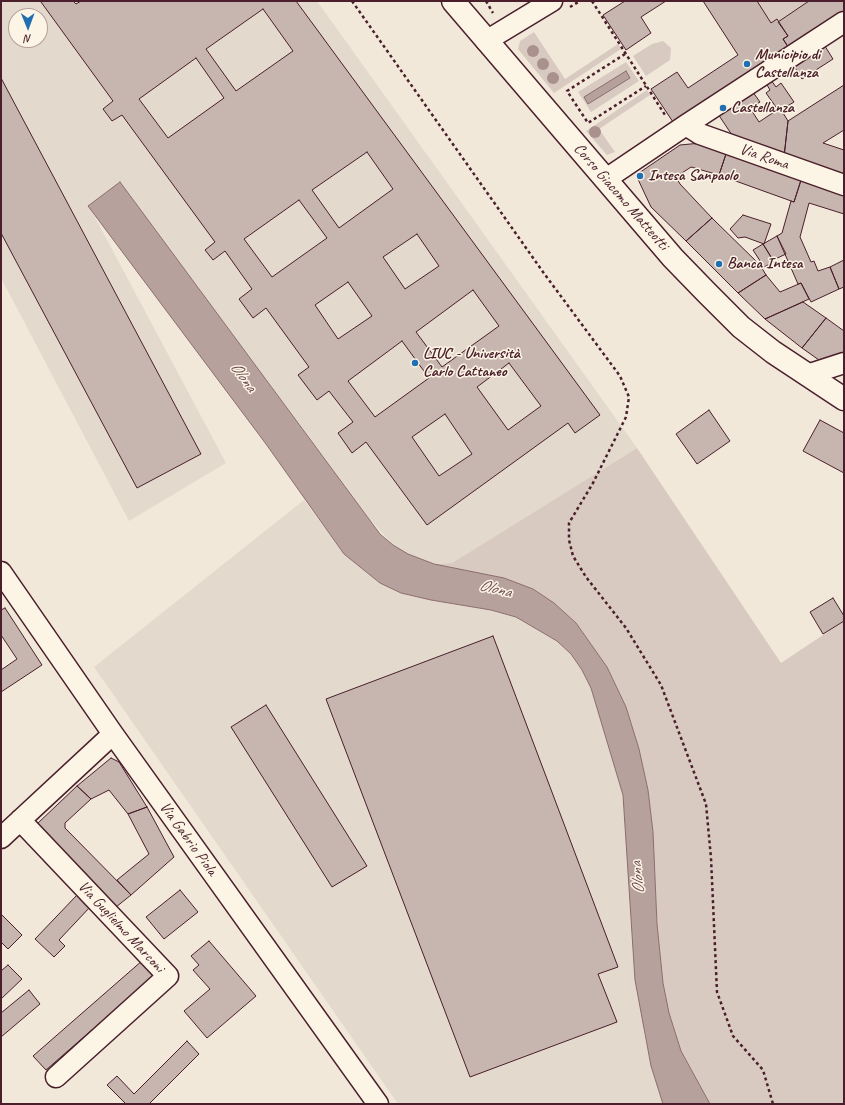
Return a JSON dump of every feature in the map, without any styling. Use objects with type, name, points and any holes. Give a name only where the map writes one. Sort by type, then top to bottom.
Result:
[{"type":"main road","name":"Corso Giacomo Matteotti","points":[[453,1],[673,258],[706,293],[741,326],[807,376],[844,399]]},
{"type":"street","points":[[486,41],[558,6]]},
{"type":"street","points":[[606,179],[844,22]]},
{"type":"street","name":"Via Roma","points":[[686,125],[700,134],[844,185]]},
{"type":"street","points":[[807,376],[844,364]]},
{"type":"street","name":"Via Gabrio Piola","points":[[1,572],[113,734],[378,1104]]},
{"type":"street","points":[[1,838],[113,734]]},
{"type":"street","name":"Via Guglielmo Marconi","points":[[20,820],[168,976],[56,1077]]},
{"type":"path","points":[[352,1],[542,272],[620,376],[629,397],[626,417],[593,483],[569,523],[569,540],[573,556],[586,577],[626,628],[661,685],[706,804],[711,858],[717,992],[733,1036],[763,1070],[773,1104]]},
{"type":"path","points":[[486,1],[494,12]]},
{"type":"path","points":[[558,6],[580,1]]},
{"type":"path","points":[[592,1],[649,91]]},
{"type":"path","points":[[626,54],[567,91],[588,123],[646,86]]},
{"type":"shaded area","name":"LIUC - Università Carlo Cattaneo","points":[[1,1],[317,1],[637,448],[452,563],[434,564],[408,554],[393,545],[367,516],[120,182],[89,206],[226,463],[129,521],[1,278]]},
{"type":"shaded area","points":[[757,1],[809,1],[778,22],[771,23]]},
{"type":"shaded area","points":[[534,32],[565,79],[618,44],[621,49],[554,93],[518,49],[520,41]]},
{"type":"shaded area","points":[[663,41],[671,48],[670,60],[646,76],[633,56],[652,44]]},
{"type":"shaded area","points":[[626,62],[639,81],[591,112],[578,92]]},
{"type":"shaded area","points":[[647,90],[650,95],[599,129],[615,152],[607,155],[586,131]]},
{"type":"shaded area","points":[[637,448],[781,663],[844,621],[844,1104],[710,1104],[681,1051],[669,1014],[663,983],[657,924],[653,832],[648,790],[639,749],[626,707],[607,667],[576,623],[554,603],[533,589],[504,578],[434,564],[452,563]]},
{"type":"shaded area","points":[[304,500],[344,554],[380,583],[401,593],[431,600],[491,610],[516,617],[557,641],[571,654],[582,670],[591,688],[623,795],[644,1033],[651,1066],[663,1104],[398,1104],[94,667]]},
{"type":"water","points":[[626,71],[630,78],[588,104],[584,97]]},
{"type":"water","name":"Olona","points":[[120,182],[380,534],[393,545],[408,554],[434,564],[504,578],[533,589],[554,603],[576,623],[607,667],[626,707],[639,749],[648,790],[653,832],[657,924],[663,983],[669,1013],[681,1051],[710,1104],[663,1104],[651,1066],[635,980],[623,795],[591,688],[582,670],[571,654],[557,641],[516,617],[491,610],[431,600],[401,593],[380,583],[344,554],[266,444],[88,206]]},
{"type":"building","points":[[73,1],[76,4],[81,1],[296,1],[600,415],[575,433],[568,423],[427,525],[366,442],[352,453],[338,433],[353,422],[329,391],[317,400],[298,375],[309,367],[266,308],[253,318],[239,299],[252,289],[225,251],[213,260],[205,250],[215,242],[122,115],[112,121],[103,109],[113,101],[48,12],[48,8],[45,8],[41,2]],"holes":[[[263,9],[293,51],[236,91],[206,49]],[[196,58],[224,98],[168,138],[139,99]],[[367,152],[393,189],[339,228],[312,190]],[[299,200],[327,238],[272,277],[244,239]],[[417,234],[439,266],[405,289],[383,257]],[[348,282],[372,316],[338,339],[315,305]],[[473,290],[499,326],[442,367],[416,332]],[[402,341],[429,378],[375,417],[348,381]],[[509,363],[541,406],[508,430],[477,387]],[[445,414],[472,454],[439,476],[412,437]]]},
{"type":"building","points":[[625,1],[666,1],[641,17],[651,33],[626,50],[603,15]]},
{"type":"building","name":"Municipio di Castellanza","points":[[703,1],[757,1],[771,23],[777,19],[788,36],[783,39],[790,50],[675,125],[651,89],[677,72],[688,88],[738,55]]},
{"type":"building","points":[[809,1],[844,1],[844,14],[789,48],[783,39],[788,36],[778,22]]},
{"type":"building","points":[[823,43],[833,59],[802,79],[792,63]]},
{"type":"building","points":[[768,76],[776,87],[781,83],[794,102],[781,110],[780,108],[778,110],[766,93],[770,90],[767,85],[754,93],[750,88]]},
{"type":"building","points":[[1,78],[201,454],[137,488],[1,233]]},
{"type":"building","points":[[844,85],[844,130],[823,143],[844,150],[844,178],[784,157],[788,121]]},
{"type":"building","points":[[750,88],[760,102],[750,108],[759,122],[780,108],[788,121],[784,157],[736,141],[716,111]]},
{"type":"building","points":[[701,143],[727,151],[719,175],[691,167],[676,177],[680,184],[712,218],[686,241],[651,207],[636,175],[680,145]]},
{"type":"building","points":[[727,151],[802,177],[794,202],[719,175]]},
{"type":"building","points":[[802,177],[844,191],[844,214],[809,203],[800,237],[811,262],[814,261],[818,271],[830,267],[839,289],[811,302],[801,283],[798,284],[777,236],[782,233],[791,201],[794,202]]},
{"type":"building","points":[[743,215],[771,224],[764,244],[745,237],[738,238],[730,229]]},
{"type":"building","points":[[712,218],[760,265],[766,275],[738,293],[686,241]]},
{"type":"building","points":[[777,236],[786,254],[773,260],[763,244]]},
{"type":"building","points":[[763,244],[774,262],[764,267],[753,250]]},
{"type":"building","points":[[844,260],[844,287],[839,289],[830,267]]},
{"type":"building","points":[[766,275],[780,292],[801,283],[809,299],[765,319],[738,293]]},
{"type":"building","points":[[803,302],[826,318],[802,348],[765,319]]},
{"type":"building","points":[[826,318],[844,331],[844,359],[826,365],[802,348]]},
{"type":"building","points":[[709,410],[730,441],[697,464],[676,434]]},
{"type":"building","points":[[820,420],[844,433],[844,473],[803,451]]},
{"type":"building","points":[[833,598],[844,616],[844,621],[823,634],[810,612]]},
{"type":"building","points":[[5,608],[42,665],[1,692],[1,670],[17,659],[1,635],[1,610]]},
{"type":"building","points":[[493,636],[618,967],[598,974],[617,1022],[470,1077],[326,699]]},
{"type":"building","points":[[266,705],[367,866],[332,887],[231,727]]},
{"type":"building","points":[[111,758],[119,762],[147,807],[128,814],[109,790],[91,799],[77,786]]},
{"type":"building","points":[[77,786],[91,799],[65,823],[65,828],[131,895],[116,907],[37,824]]},
{"type":"building","points":[[147,807],[174,857],[131,895],[117,880],[149,854],[128,814]]},
{"type":"building","points":[[180,890],[198,912],[164,939],[146,917]]},
{"type":"building","points":[[78,894],[91,906],[59,940],[65,946],[54,957],[35,939]]},
{"type":"building","points":[[1,914],[22,935],[8,949],[1,942]]},
{"type":"building","points":[[209,941],[256,996],[207,1038],[184,1011],[210,989],[193,970],[199,965],[191,956]]},
{"type":"building","points":[[143,960],[156,974],[46,1070],[33,1056]]},
{"type":"building","points":[[8,965],[22,979],[1,999],[1,971]]},
{"type":"building","points":[[29,990],[40,1004],[1,1037],[1,1013]]},
{"type":"building","points":[[187,1041],[199,1054],[149,1104],[126,1104],[107,1085],[117,1076],[134,1094]]},
{"type":"place","name":"Municipio di Castellanza","points":[[747,64]]},
{"type":"place","name":"Castellanza","points":[[723,108]]},
{"type":"place","name":"Intesa Sanpaolo","points":[[640,176]]},
{"type":"place","name":"Banca Intesa","points":[[719,264]]},
{"type":"place","name":"LIUC - Università Carlo Cattaneo","points":[[415,363]]}]
